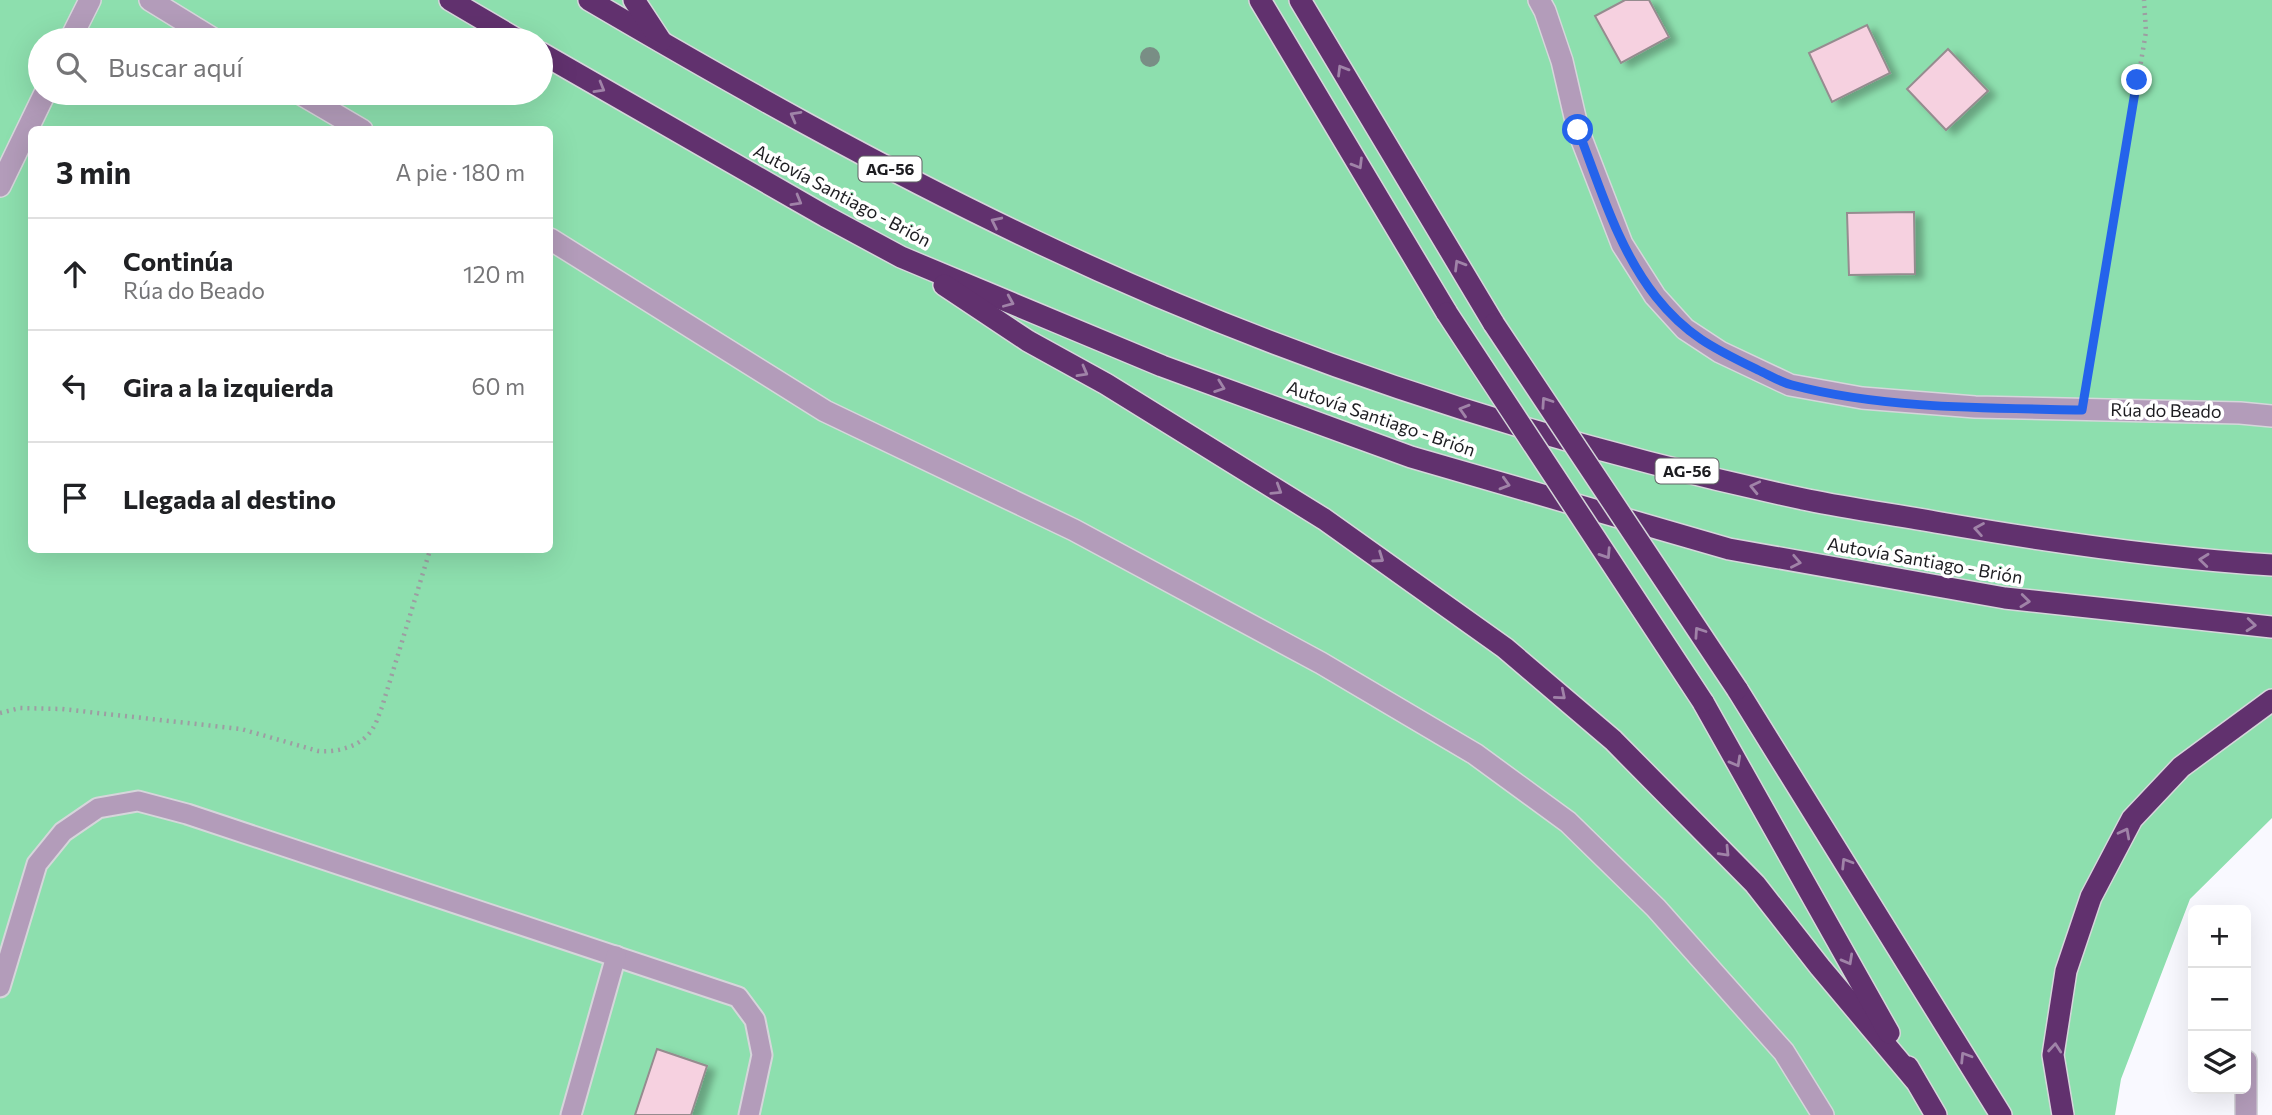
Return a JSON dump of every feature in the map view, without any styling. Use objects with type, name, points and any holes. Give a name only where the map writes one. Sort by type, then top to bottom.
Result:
[{"type":"highway","points":[[450,0],[498,28]]},
{"type":"highway","name":"Autovía Santiago - Brión","points":[[589,0],[897,173],[1125,282],[1340,369],[1458,408],[1631,458],[1810,500],[1988,531],[2152,554],[2272,565]]},
{"type":"highway","points":[[634,0],[662,43]]},
{"type":"highway","points":[[1260,0],[1447,313],[1703,702],[1936,1115]]},
{"type":"highway","points":[[1300,0],[1494,324],[1737,689],[2001,1115]]},
{"type":"highway","name":"Autovía Santiago - Brión","points":[[553,61],[901,257],[1162,366],[1411,457],[1729,549],[2005,598],[2272,626]]},
{"type":"highway","points":[[901,257],[1028,341],[1106,384],[1324,519],[1506,648],[1613,740],[1755,884],[1820,967],[1915,1080]]},
{"type":"highway","points":[[2063,1115],[2053,1055],[2066,971],[2091,897],[2132,819],[2181,767],[2272,700]]},
{"type":"street","points":[[76,28],[90,0]]},
{"type":"street","points":[[150,0],[196,28]]},
{"type":"street","name":"Rúa do Beado","points":[[1539,0],[1562,61],[1578,130],[1622,244],[1655,296],[1685,329],[1720,352],[1790,385],[1862,398],[1975,407],[2241,412],[2272,416]]},
{"type":"street","points":[[29,126],[39,105]]},
{"type":"street","points":[[319,105],[355,126]]},
{"type":"street","points":[[0,186],[28,128]]},
{"type":"street","points":[[553,241],[825,411],[1074,530],[1321,663],[1475,754],[1567,822],[1656,908],[1784,1052],[1823,1115]]},
{"type":"street","points":[[2246,1094],[2246,1115]]},
{"type":"lane","points":[[0,987],[37,864],[64,832],[99,808],[138,801],[187,814],[738,997],[755,1020],[762,1055],[749,1115]]},
{"type":"lane","points":[[571,1115],[617,957]]},
{"type":"path","points":[[2082,410],[2146,32],[2144,0]]},
{"type":"path","points":[[0,713],[20,708],[62,709],[241,729],[318,751],[331,752],[355,744],[372,731],[382,708],[429,553]]},
{"type":"green space","points":[[0,0],[2272,0],[2272,818],[2190,899],[2121,1079],[2115,1115],[0,1115]]},
{"type":"building","points":[[1625,0],[1649,0],[1669,37],[1621,63],[1595,16]]},
{"type":"building","points":[[1867,25],[1890,73],[1832,102],[1809,53]]},
{"type":"building","points":[[1948,49],[1988,91],[1946,130],[1907,89]]},
{"type":"building","points":[[1914,212],[1915,274],[1849,275],[1847,213]]},
{"type":"building","points":[[657,1049],[707,1066],[691,1115],[635,1115]]},
{"type":"route","points":[[1578,130],[1622,244],[1655,296],[1685,329],[1720,352],[1790,385],[1862,398],[1975,407],[2082,410],[2137,80]]}]
